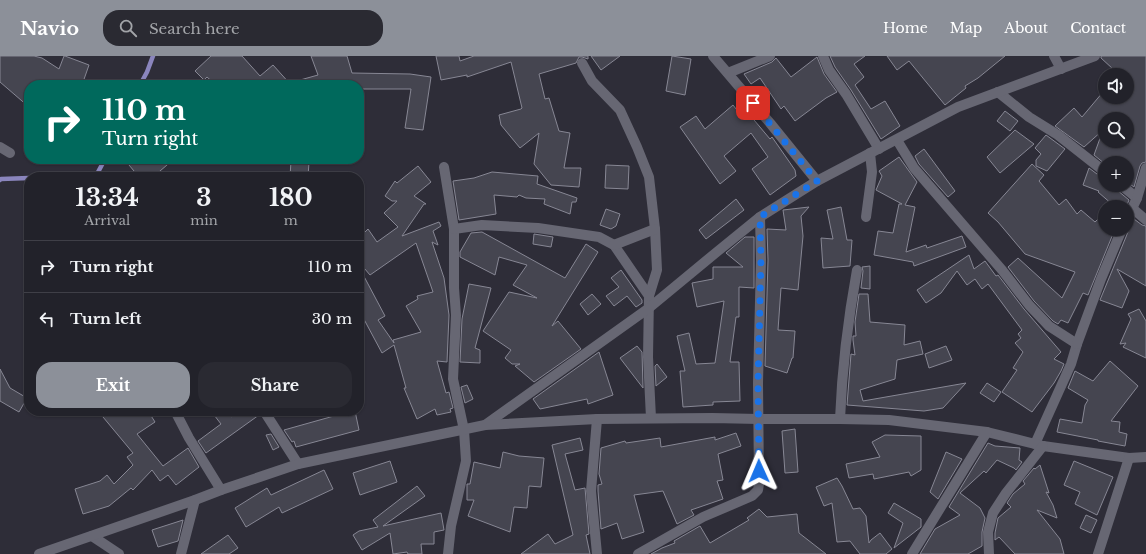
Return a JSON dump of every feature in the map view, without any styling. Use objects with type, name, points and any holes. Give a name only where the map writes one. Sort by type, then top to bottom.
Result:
[{"type":"street","points":[[713,56],[817,181]]},
{"type":"street","points":[[728,73],[770,56]]},
{"type":"street","points":[[823,56],[829,70],[846,94],[874,151],[866,218]]},
{"type":"street","points":[[1054,56],[1061,69]]},
{"type":"street","points":[[485,426],[649,308],[760,217],[817,181],[958,107],[1095,56]]},
{"type":"street","points":[[582,63],[592,81],[620,110],[649,178],[655,229],[657,270],[649,296],[648,357],[651,418]]},
{"type":"street","points":[[998,92],[1029,117],[1058,135],[1098,166]]},
{"type":"street","points":[[897,140],[914,168],[938,194],[1029,305],[1048,326],[1077,344]]},
{"type":"street","points":[[0,147],[10,153]]},
{"type":"street","points":[[444,167],[454,229],[454,288],[456,315],[453,379],[464,430],[466,461],[451,526],[448,554]]},
{"type":"street","points":[[1134,204],[1146,168]]},
{"type":"street","points":[[1130,192],[1137,198]]},
{"type":"street","points":[[1134,210],[1146,220]]},
{"type":"street","points":[[638,554],[703,517],[752,496],[758,490],[760,217]]},
{"type":"street","points":[[454,229],[482,225],[538,228],[599,237],[614,245],[649,296]]},
{"type":"street","points":[[614,245],[655,229]]},
{"type":"street","points":[[989,554],[988,532],[993,513],[1039,445],[1071,364],[1101,279],[1119,236]]},
{"type":"street","points":[[840,419],[843,371],[850,309],[857,270]]},
{"type":"street","points":[[178,416],[189,438],[221,490]]},
{"type":"street","points":[[267,416],[298,464]]},
{"type":"street","points":[[39,554],[298,464],[485,426],[597,419],[651,418],[889,420],[987,432],[1039,445],[1129,458],[1146,457]]},
{"type":"street","points":[[597,419],[591,491],[597,554]]},
{"type":"street","points":[[912,554],[987,432]]},
{"type":"street","points":[[1098,554],[1129,458]]},
{"type":"street","points":[[181,554],[195,500]]},
{"type":"street","points":[[92,536],[119,554]]},
{"type":"building","points":[[0,56],[34,56],[42,58],[59,69],[64,56],[89,65],[84,80],[24,80],[24,103],[0,82]]},
{"type":"building","points":[[211,56],[242,56],[260,76],[273,65],[286,80],[210,80],[207,77],[204,80],[195,71]]},
{"type":"building","points":[[311,56],[347,56],[352,73],[410,74],[431,77],[423,130],[405,128],[411,89],[364,89],[364,80],[300,80],[318,75]]},
{"type":"building","points":[[436,56],[459,56],[460,61],[474,56],[588,56],[588,59],[579,57],[576,63],[539,74],[545,99],[549,98],[559,131],[570,133],[564,168],[581,168],[579,187],[551,185],[534,164],[539,133],[520,148],[501,125],[499,115],[522,108],[511,62],[467,77],[467,75],[441,80]]},
{"type":"building","points":[[591,56],[620,56],[601,70]]},
{"type":"building","points":[[672,56],[691,59],[685,95],[666,91]]},
{"type":"building","points":[[830,56],[865,56],[854,64],[864,77],[855,85],[871,109],[885,101],[900,126],[881,139],[835,67]]},
{"type":"building","points":[[887,56],[1005,56],[978,78],[965,86],[966,88],[945,105],[909,61],[897,70]]},
{"type":"building","points":[[1101,56],[1146,56],[1146,162],[1142,163],[1140,166],[1134,187],[1134,156],[1098,156],[1098,158],[1094,155],[1098,144],[1098,148],[1134,148],[1134,112],[1098,112],[1098,134],[1084,147],[1055,126],[1074,108],[1082,117],[1098,98],[1098,104],[1134,104],[1134,68],[1112,68],[1101,58]]},
{"type":"building","points":[[817,57],[824,74],[837,92],[826,98],[795,121],[784,106],[781,109],[760,78],[751,84],[744,74],[772,62],[776,58],[791,77]]},
{"type":"building","points":[[733,105],[743,118],[749,114],[770,139],[772,137],[795,170],[796,176],[770,195],[752,169],[768,157],[751,133],[724,156],[736,171],[720,184],[680,127],[696,116],[705,129]]},
{"type":"building","points":[[1005,111],[1018,121],[1010,131],[997,121]]},
{"type":"building","points":[[1015,130],[1034,144],[1000,173],[987,157]]},
{"type":"building","points":[[1046,135],[1065,149],[1047,171],[1036,166],[1036,160],[1041,154],[1035,148]]},
{"type":"building","points":[[924,149],[955,191],[948,197],[919,164],[915,156]]},
{"type":"building","points":[[899,157],[917,182],[905,205],[915,207],[906,252],[926,245],[927,248],[962,236],[966,247],[914,266],[913,262],[874,255],[878,231],[893,233],[899,204],[902,204],[876,190],[882,176],[879,171]]},
{"type":"building","points":[[128,164],[168,164],[159,172],[135,172]]},
{"type":"building","points":[[291,164],[309,164],[308,172],[290,172]]},
{"type":"building","points":[[1032,164],[1044,175],[1039,181],[1059,205],[1066,199],[1077,214],[1081,210],[1095,222],[1098,219],[1098,236],[1112,236],[1088,295],[1083,293],[1068,323],[1061,320],[1058,324],[1053,321],[1034,301],[1008,267],[1018,258],[1062,298],[1075,272],[1025,254],[998,222],[988,213]]},
{"type":"building","points":[[606,165],[629,166],[628,189],[605,188]]},
{"type":"building","points":[[418,166],[431,182],[414,196],[426,204],[424,204],[402,236],[439,222],[441,226],[433,231],[438,245],[432,242],[444,278],[449,315],[447,362],[437,361],[446,393],[449,392],[453,408],[450,409],[451,412],[437,415],[435,409],[417,419],[404,388],[406,388],[394,345],[382,353],[364,319],[364,276],[385,316],[378,320],[394,343],[393,340],[421,332],[406,306],[418,299],[417,296],[433,292],[416,243],[370,275],[364,268],[364,233],[368,229],[377,242],[398,227],[384,213],[397,201],[392,201],[385,196],[395,181],[397,183]]},
{"type":"building","points":[[1089,168],[1098,175],[1098,191],[1083,185]]},
{"type":"building","points":[[492,172],[538,176],[537,184],[577,198],[576,202],[572,202],[570,214],[544,204],[545,199],[526,198],[519,195],[517,197],[494,195],[496,214],[459,220],[453,181],[474,178]]},
{"type":"building","points":[[1098,192],[1119,192],[1129,200],[1107,200]]},
{"type":"building","points":[[736,199],[744,210],[706,239],[699,230]]},
{"type":"building","points":[[809,207],[801,216],[803,236],[798,290],[781,288],[778,330],[795,331],[793,358],[787,373],[765,366],[768,260],[767,229],[786,230],[783,210]]},
{"type":"building","points":[[841,207],[847,240],[852,240],[850,266],[823,268],[821,238],[833,239],[827,210]]},
{"type":"building","points":[[606,209],[620,214],[616,226],[611,229],[600,225]]},
{"type":"building","points":[[1134,219],[1146,226],[1146,286],[1117,269],[1129,291],[1122,308],[1100,300],[1126,236],[1134,236]]},
{"type":"building","points":[[482,232],[565,278],[586,244],[598,252],[552,326],[558,321],[581,349],[534,382],[515,366],[520,364],[512,364],[505,358],[511,350],[483,331],[509,292],[537,298],[513,285],[527,265],[499,257],[495,275],[460,257],[460,252],[471,233]]},
{"type":"building","points":[[534,234],[553,237],[551,247],[533,244]]},
{"type":"building","points":[[745,237],[754,237],[754,288],[739,287],[739,317],[736,317],[730,362],[739,362],[740,401],[713,402],[713,405],[683,407],[680,371],[685,371],[677,336],[689,333],[696,364],[715,363],[724,301],[697,307],[692,283],[713,279],[713,267],[743,267],[726,253]]},
{"type":"building","points":[[969,255],[974,269],[985,261],[1061,352],[1054,359],[1064,364],[1061,371],[1054,383],[1032,412],[1002,392],[1017,370],[1013,368],[1023,352],[1015,343],[1021,338],[1018,334],[1022,330],[988,284],[982,289],[975,279],[967,285],[957,271],[941,293],[926,303],[917,290]]},
{"type":"building","points":[[870,266],[870,289],[861,288],[862,267]]},
{"type":"building","points":[[621,270],[642,300],[642,303],[636,307],[627,296],[614,306],[606,296],[619,287],[611,278]]},
{"type":"building","points":[[469,284],[491,288],[475,348],[480,350],[480,363],[460,362],[462,319]]},
{"type":"building","points":[[592,294],[601,304],[588,315],[580,304]]},
{"type":"building","points":[[859,294],[868,294],[870,322],[905,325],[904,345],[920,341],[923,354],[897,360],[895,379],[860,390],[863,401],[966,383],[943,408],[924,411],[847,405],[851,354],[855,355],[853,336],[856,336],[855,322]]},
{"type":"building","points":[[1139,309],[1146,321],[1146,358],[1123,347],[1126,343],[1120,344],[1131,319],[1128,314]]},
{"type":"building","points":[[637,346],[642,352],[643,388],[620,358]]},
{"type":"building","points":[[946,346],[952,360],[929,368],[925,354]]},
{"type":"building","points":[[599,352],[613,395],[588,404],[587,399],[540,409],[533,399]]},
{"type":"building","points":[[1110,361],[1138,386],[1111,421],[1120,422],[1119,432],[1127,434],[1125,446],[1057,432],[1060,419],[1082,423],[1085,405],[1088,400],[1068,388],[1075,371],[1093,381]]},
{"type":"building","points":[[657,364],[667,377],[656,386],[655,366]]},
{"type":"building","points":[[0,369],[10,388],[24,396],[24,403],[19,412],[0,401]]},
{"type":"building","points":[[987,383],[1001,392],[994,402],[980,393]]},
{"type":"building","points":[[467,385],[473,399],[465,403],[461,387]]},
{"type":"building","points":[[102,416],[151,416],[155,422],[137,434],[163,466],[188,448],[199,467],[176,485],[168,475],[160,481],[152,470],[133,490],[131,488],[109,506],[83,514],[75,489],[100,481],[107,475],[114,484],[133,465],[127,457],[133,453]]},
{"type":"building","points":[[215,416],[258,416],[206,453],[198,441],[221,424]]},
{"type":"building","points":[[334,416],[356,416],[359,430],[296,447],[294,441],[292,442],[284,430]]},
{"type":"building","points":[[795,429],[798,472],[785,473],[782,431]]},
{"type":"building","points":[[736,433],[741,446],[718,454],[723,480],[717,481],[723,499],[691,510],[694,515],[677,524],[663,491],[634,495],[644,532],[622,539],[617,523],[601,529],[598,485],[602,484],[599,474],[601,448],[625,441],[626,443],[660,438],[661,447],[715,437],[715,440]]},
{"type":"building","points":[[271,434],[279,447],[273,450],[266,435]]},
{"type":"building","points":[[885,435],[921,436],[921,470],[911,476],[909,472],[874,479],[873,474],[849,478],[846,464],[880,457],[872,442]]},
{"type":"building","points":[[580,438],[583,450],[565,454],[575,490],[585,488],[589,534],[586,535],[590,554],[521,554],[548,534],[555,544],[573,535],[552,445]]},
{"type":"building","points":[[988,443],[995,446],[1020,448],[1019,460],[1022,462],[1016,470],[997,460],[986,473],[984,471],[960,493],[980,508],[985,518],[982,532],[982,546],[968,554],[920,554],[935,529],[960,515],[949,507]]},
{"type":"building","points":[[503,452],[519,456],[544,458],[541,487],[529,486],[527,508],[514,507],[510,532],[468,516],[474,500],[467,500],[467,484],[470,484],[474,462],[500,468]]},
{"type":"building","points":[[946,452],[962,459],[938,499],[930,492]]},
{"type":"building","points":[[390,461],[397,482],[360,495],[353,473]]},
{"type":"building","points":[[1074,461],[1113,477],[1097,515],[1075,504],[1080,492],[1064,485]]},
{"type":"building","points":[[1040,465],[1049,493],[1046,492],[1053,505],[1057,518],[1037,510],[1060,539],[1064,554],[1015,554],[999,537],[995,540],[998,518],[1011,507],[1007,503],[1013,494],[1025,484],[1023,481],[1034,468],[1035,469]]},
{"type":"building","points":[[324,470],[333,489],[282,513],[279,507],[246,527],[235,508],[267,488],[271,495]]},
{"type":"building","points":[[837,478],[853,509],[860,508],[866,516],[869,543],[880,533],[892,549],[886,554],[860,554],[850,541],[837,542],[832,503],[824,506],[816,487]]},
{"type":"building","points":[[417,486],[425,496],[383,526],[441,513],[444,530],[434,532],[434,544],[421,544],[422,554],[408,554],[407,552],[393,554],[390,533],[362,550],[353,535],[359,531],[378,527],[373,520]]},
{"type":"building","points":[[894,503],[921,519],[921,527],[894,548],[903,523],[888,513]]},
{"type":"building","points":[[759,509],[767,517],[797,514],[799,533],[826,554],[651,554],[675,543],[674,541],[700,526],[710,543],[749,520],[747,518]]},
{"type":"building","points":[[1086,515],[1097,520],[1091,533],[1080,528]]},
{"type":"building","points":[[183,520],[178,541],[158,547],[152,530]]},
{"type":"building","points":[[228,535],[238,548],[229,554],[201,554]]},
{"type":"waterway","points":[[143,80],[153,56]]},
{"type":"waterway","points":[[98,172],[102,164]]},
{"type":"waterway","points":[[0,180],[24,178]]},
{"type":"route","points":[[753,103],[817,181],[760,217],[761,260],[758,383],[759,471]]}]
